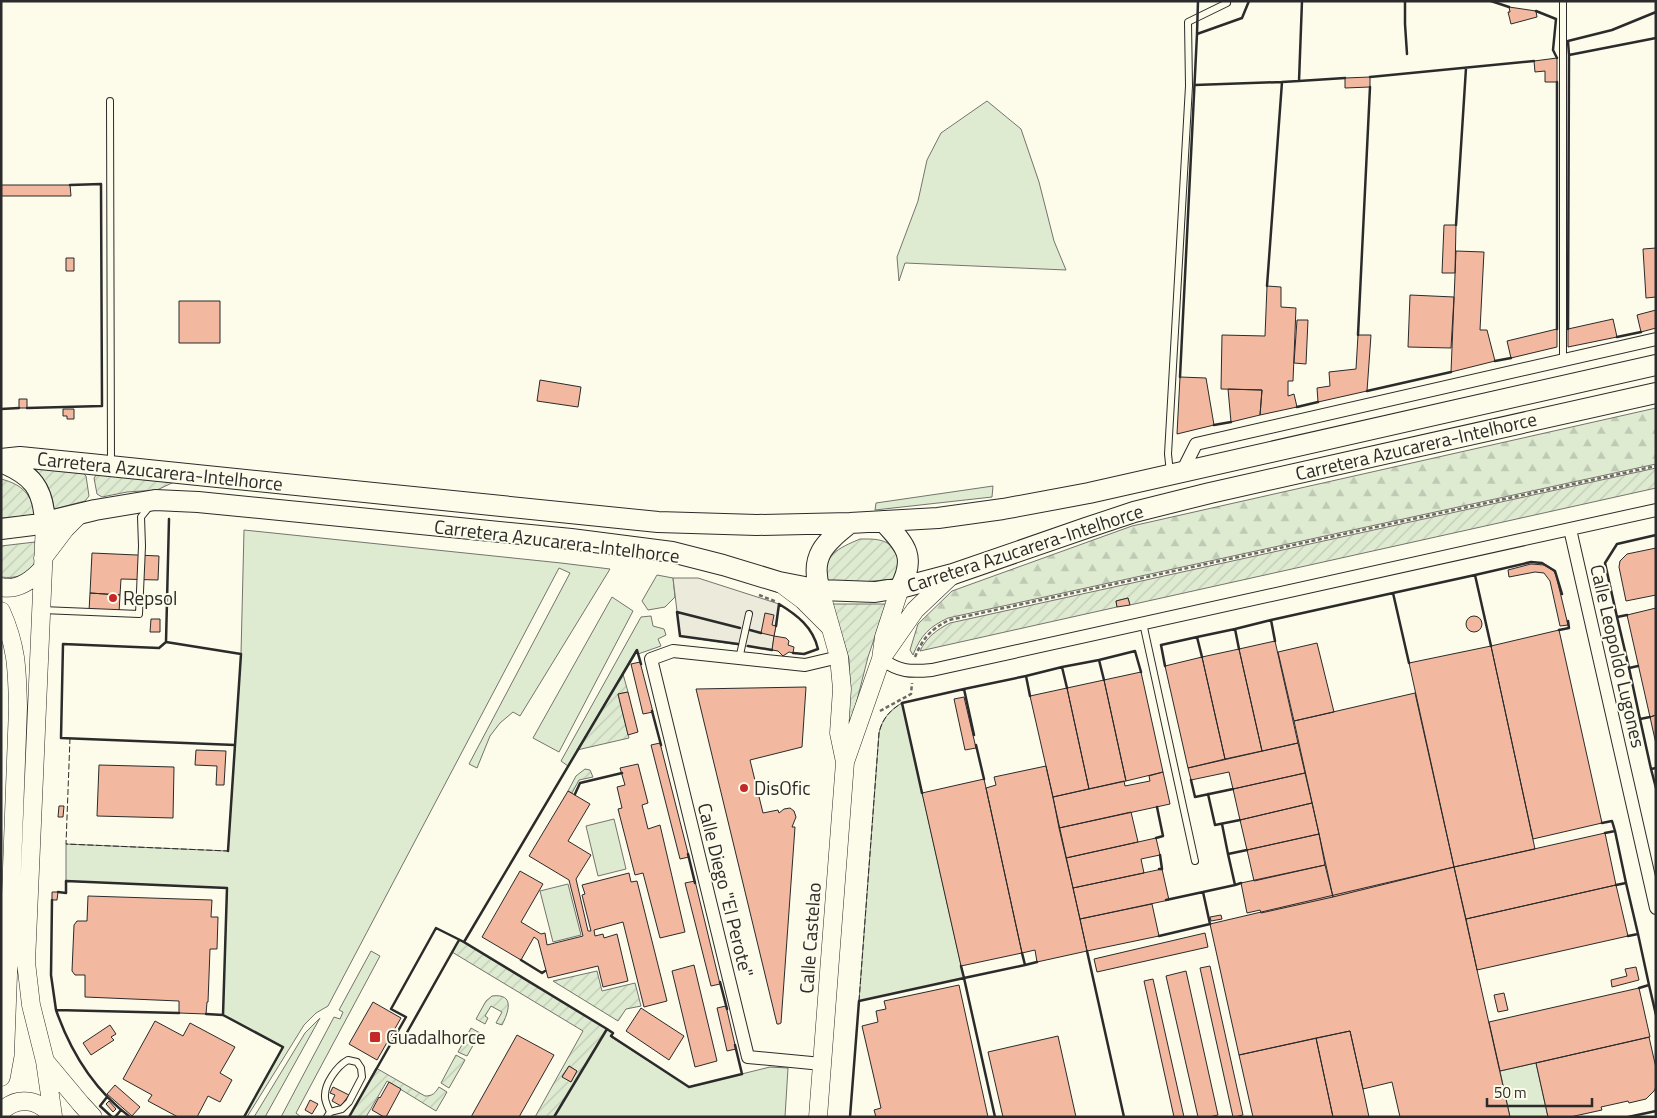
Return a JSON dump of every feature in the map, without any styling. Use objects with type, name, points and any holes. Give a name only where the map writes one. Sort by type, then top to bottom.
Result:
[{"type":"main road","name":"Carretera Azucarera-Intelhorce","points":[[1,461],[20,458],[111,466],[658,522],[757,525],[850,523],[938,518],[1003,509],[1089,493],[1656,365]]},
{"type":"main road","name":"Carretera Azucarera-Intelhorce","points":[[1,529],[155,500],[198,502],[571,539],[672,552],[779,582],[820,590],[875,592],[900,588],[953,574],[1102,522],[1210,492],[1656,393]]},
{"type":"main road","points":[[1,461],[21,471],[33,482],[40,494],[45,522],[41,610],[14,866],[31,1005],[45,1061],[53,1116]]},
{"type":"main road","points":[[1,587],[7,588],[20,585],[33,578],[65,529],[81,513]]},
{"type":"main road","points":[[883,521],[906,548],[909,566],[900,588]]},
{"type":"main road","points":[[820,590],[816,579],[816,564],[821,550],[850,523]]},
{"type":"main road","points":[[881,659],[914,610],[953,574]]},
{"type":"main road","points":[[779,582],[803,600],[831,628]]},
{"type":"main road","name":"Calle Castelao","points":[[818,1117],[845,762],[881,659],[884,637],[900,588]]},
{"type":"main road","name":"Calle Castelao","points":[[820,590],[839,657],[842,689],[839,733],[845,762]]},
{"type":"main road","points":[[1,611],[11,636],[17,666],[14,866],[5,1055],[1,1077]]},
{"type":"main road","points":[[45,1061],[94,1117]]},
{"type":"main road","points":[[1,1112],[16,1102],[26,1101],[46,1108],[53,1116]]},
{"type":"street","points":[[1176,473],[1196,444],[1656,339]]},
{"type":"street","points":[[881,659],[891,666],[906,671],[932,670],[1656,510]]},
{"type":"street","name":"Calle Leopoldo Lugones","points":[[1570,529],[1656,908]]},
{"type":"street","name":"Calle Diego \"El Perote\"","points":[[739,659],[674,652],[651,659],[748,1057],[822,1064]]},
{"type":"street","points":[[739,659],[805,665],[839,657]]},
{"type":"lane","points":[[1563,1],[1563,360]]},
{"type":"lane","points":[[1176,473],[1168,454],[1189,86],[1188,22],[1227,2]]},
{"type":"lane","points":[[110,101],[111,466]]},
{"type":"lane","points":[[41,610],[139,614],[142,546],[141,517],[155,500]]},
{"type":"lane","points":[[739,659],[748,614]]},
{"type":"lane","points":[[1143,623],[1195,861]]},
{"type":"lane","points":[[348,1060],[357,1062],[361,1068],[362,1077],[349,1102],[342,1109],[329,1114],[324,1099],[325,1089],[340,1064],[348,1060]]},
{"type":"green space","points":[[987,101],[1021,129],[1039,182],[1054,241],[1066,270],[905,263],[899,281],[897,257],[918,201],[927,160],[941,133]]},
{"type":"green space","points":[[1656,408],[1656,464],[948,618],[926,632],[913,655],[910,650],[918,624],[952,591],[1132,526]]},
{"type":"green space","points":[[34,467],[82,472],[86,476],[89,496],[85,501],[54,509],[48,486]]},
{"type":"green space","points":[[1656,468],[1656,488],[1130,605],[1128,598],[1116,601],[1117,607],[920,651],[932,635],[950,623]]},
{"type":"green space","points":[[97,474],[174,482],[157,490],[127,492],[102,497],[97,494],[94,478]]},
{"type":"green space","points":[[1,479],[15,484],[25,491],[38,515],[1,518]]},
{"type":"green space","points":[[993,486],[992,497],[875,510],[876,503]]},
{"type":"green space","points":[[244,530],[610,569],[520,716],[513,712],[500,723],[490,736],[477,768],[469,764],[570,573],[559,568],[328,1006],[316,1013],[304,1025],[247,1117],[244,1117],[283,1048],[223,1015],[227,888],[66,881],[66,844],[228,851],[241,654]]},
{"type":"green space","points":[[860,539],[881,540],[894,549],[900,565],[893,579],[864,582],[828,581],[827,565],[830,559],[839,549]]},
{"type":"green space","points":[[35,542],[36,558],[31,568],[23,575],[1,577],[1,546]]},
{"type":"green space","points":[[657,575],[673,578],[675,597],[665,607],[648,610],[642,601]]},
{"type":"green space","points":[[612,597],[633,611],[559,752],[533,738]]},
{"type":"green space","points":[[832,604],[886,604],[868,657],[852,720],[848,720],[849,659]]},
{"type":"green space","points":[[651,616],[653,626],[664,629],[666,635],[658,639],[661,646],[638,654],[636,650],[568,766],[561,761],[641,617]]},
{"type":"green space","points":[[623,674],[628,692],[618,694],[629,738],[577,750]]},
{"type":"green space","points":[[902,703],[964,978],[859,1001],[879,733],[887,715]]},
{"type":"green space","points":[[585,769],[590,770],[593,777],[579,780],[572,793],[568,791],[576,776]]},
{"type":"green space","points":[[614,819],[626,869],[598,876],[586,826]]},
{"type":"green space","points":[[568,884],[581,935],[553,942],[540,891]]},
{"type":"green space","points":[[459,940],[607,1029],[554,1117],[535,1117],[583,1031],[452,952]],"holes":[[[569,1066],[577,1071],[571,1082],[562,1076]]]},
{"type":"green space","points":[[371,951],[380,956],[296,1113],[301,1117],[281,1117],[334,1017],[340,1019],[343,1012],[339,1010]]},
{"type":"green space","points":[[597,971],[602,991],[635,983],[641,1006],[626,1009],[618,1021],[553,981]]},
{"type":"green space","points":[[492,996],[500,996],[507,1001],[508,1010],[502,1025],[496,1023],[502,1012],[491,1006],[485,1016],[488,1018],[485,1024],[476,1019],[486,1001]]},
{"type":"green space","points":[[320,1018],[265,1117],[254,1117],[305,1033]]},
{"type":"green space","points":[[471,1028],[480,1033],[467,1056],[458,1052]]},
{"type":"green space","points":[[607,1029],[613,1033],[611,1037],[689,1087],[770,1067],[788,1068],[785,1117],[554,1117]]},
{"type":"green space","points":[[456,1055],[465,1060],[449,1088],[441,1083]]},
{"type":"green space","points":[[1536,1063],[1548,1117],[1510,1117],[1500,1071]]},
{"type":"green space","points":[[376,1068],[425,1096],[433,1094],[439,1087],[447,1092],[436,1111],[387,1081],[366,1117],[349,1117]]},
{"type":"shaded area","points":[[673,578],[698,578],[779,604],[772,650],[680,636]]},
{"type":"building","points":[[1509,7],[1536,11],[1537,17],[1511,24],[1508,12],[1510,12]]},
{"type":"building","points":[[1557,58],[1557,82],[1545,82],[1545,71],[1535,72],[1534,61]]},
{"type":"building","points":[[1370,77],[1370,87],[1345,88],[1345,78]]},
{"type":"building","points":[[1,185],[70,185],[71,196],[1,196]]},
{"type":"building","points":[[1444,225],[1456,225],[1455,273],[1442,273]]},
{"type":"building","points":[[1656,248],[1656,297],[1646,298],[1643,249]]},
{"type":"building","points":[[1456,251],[1484,252],[1480,330],[1487,330],[1495,361],[1451,372]]},
{"type":"building","points":[[66,258],[74,258],[74,271],[66,271]]},
{"type":"building","points":[[1267,286],[1281,287],[1281,307],[1296,308],[1293,381],[1288,381],[1288,396],[1294,394],[1297,407],[1260,415],[1262,390],[1221,389],[1222,335],[1265,336]]},
{"type":"building","points":[[1410,295],[1454,297],[1451,348],[1408,347]]},
{"type":"building","points":[[179,301],[220,301],[220,343],[179,343]]},
{"type":"building","points":[[1656,310],[1656,328],[1641,332],[1637,315]]},
{"type":"building","points":[[1613,319],[1617,337],[1568,347],[1568,329]]},
{"type":"building","points":[[1297,320],[1308,320],[1306,364],[1294,363]]},
{"type":"building","points":[[1557,329],[1557,347],[1511,358],[1507,341]]},
{"type":"building","points":[[1358,335],[1371,335],[1367,391],[1318,402],[1317,388],[1330,386],[1329,372],[1356,369]]},
{"type":"building","points":[[1180,377],[1206,378],[1214,425],[1177,434]]},
{"type":"building","points":[[540,380],[581,387],[578,407],[537,401]]},
{"type":"building","points":[[1228,389],[1262,390],[1260,415],[1231,422]]},
{"type":"building","points":[[19,399],[27,399],[27,408],[19,408]]},
{"type":"building","points":[[63,409],[74,409],[74,419],[67,419],[67,416],[63,416]]},
{"type":"building","points":[[1656,548],[1656,595],[1626,601],[1619,567],[1620,561],[1627,554]]},
{"type":"building","points":[[92,553],[159,556],[158,580],[121,579],[120,595],[90,593]]},
{"type":"building","points":[[1531,564],[1544,565],[1553,570],[1556,575],[1568,625],[1560,626],[1550,581],[1544,573],[1535,572],[1509,577],[1508,570]]},
{"type":"building","points":[[90,593],[120,595],[119,613],[89,611]]},
{"type":"building","points":[[1128,598],[1130,605],[1117,607],[1116,601]]},
{"type":"building","points":[[1656,608],[1656,715],[1650,717],[1627,615]]},
{"type":"building","points":[[765,613],[774,615],[772,625],[776,626],[774,636],[761,633]]},
{"type":"building","points":[[1474,616],[1480,618],[1482,624],[1480,630],[1474,632],[1468,630],[1466,624],[1468,618]]},
{"type":"building","points":[[151,619],[160,619],[160,632],[150,632]]},
{"type":"building","points":[[1559,630],[1602,823],[1533,839],[1491,646]]},
{"type":"building","points":[[774,636],[786,638],[789,641],[788,645],[794,647],[793,653],[789,652],[783,656],[778,651],[772,650]]},
{"type":"building","points":[[1275,641],[1298,743],[1262,751],[1239,649]]},
{"type":"building","points":[[1317,643],[1334,712],[1294,721],[1278,652]]},
{"type":"building","points":[[1491,646],[1535,849],[1454,867],[1409,663]]},
{"type":"building","points":[[1239,649],[1262,751],[1225,759],[1202,657]]},
{"type":"building","points":[[1202,657],[1225,759],[1188,768],[1165,666]]},
{"type":"building","points":[[640,662],[653,712],[643,714],[631,664]]},
{"type":"building","points":[[1141,672],[1163,772],[1126,781],[1104,680]]},
{"type":"building","points":[[1104,680],[1126,781],[1089,789],[1067,688]]},
{"type":"building","points":[[806,687],[802,747],[750,760],[763,813],[778,810],[779,813],[784,809],[790,808],[794,811],[796,817],[792,827],[795,827],[781,1023],[777,1024],[696,689]]},
{"type":"building","points":[[1067,688],[1089,789],[1053,797],[1030,696]]},
{"type":"building","points":[[628,692],[638,732],[628,735],[618,694]]},
{"type":"building","points":[[1415,693],[1454,867],[1333,897],[1294,721]]},
{"type":"building","points":[[964,697],[976,748],[965,750],[954,699]]},
{"type":"building","points":[[1656,715],[1656,744],[1650,717]]},
{"type":"building","points":[[660,743],[689,857],[680,859],[651,745]]},
{"type":"building","points":[[1298,743],[1305,773],[1233,789],[1229,772],[1191,780],[1188,768]]},
{"type":"building","points":[[196,750],[226,751],[224,785],[216,785],[217,766],[195,765]]},
{"type":"building","points":[[638,764],[648,803],[642,805],[648,829],[660,825],[685,932],[660,938],[643,873],[635,875],[618,809],[622,808],[617,787],[625,785],[620,768]]},
{"type":"building","points":[[99,765],[174,767],[173,818],[97,816]]},
{"type":"building","points":[[1046,766],[1087,951],[1037,962],[1035,950],[1022,953],[986,788],[996,785],[994,777]]},
{"type":"building","points":[[1163,772],[1170,804],[1059,828],[1053,797],[1124,781],[1125,786],[1150,781],[1149,776]]},
{"type":"building","points":[[1305,773],[1312,803],[1240,820],[1233,789]]},
{"type":"building","points":[[984,779],[1022,953],[961,966],[922,793]]},
{"type":"building","points":[[568,791],[590,804],[568,841],[591,855],[576,879],[588,931],[591,931],[582,895],[585,894],[582,885],[629,873],[631,882],[637,881],[667,1001],[644,1007],[623,922],[594,930],[595,936],[603,934],[604,938],[617,934],[628,981],[603,987],[598,966],[548,978],[538,940],[534,937],[521,960],[482,937],[520,871],[543,884],[521,922],[541,934],[545,933],[547,945],[583,936],[569,880],[529,856]]},
{"type":"building","points":[[1312,803],[1319,834],[1247,850],[1240,820]]},
{"type":"building","points":[[59,806],[64,806],[63,817],[58,817]]},
{"type":"building","points":[[1131,812],[1138,842],[1066,858],[1059,828]]},
{"type":"building","points":[[1605,833],[1616,885],[1466,919],[1454,867]]},
{"type":"building","points":[[1319,834],[1325,865],[1254,881],[1247,850]]},
{"type":"building","points":[[1156,838],[1160,855],[1141,859],[1144,873],[1073,888],[1066,858]]},
{"type":"building","points":[[1325,865],[1333,897],[1261,913],[1260,910],[1247,913],[1241,883]]},
{"type":"building","points":[[1454,867],[1510,1117],[1400,1117],[1392,1082],[1363,1089],[1350,1031],[1239,1055],[1210,924]]},
{"type":"building","points":[[1162,869],[1169,900],[1080,919],[1073,888]]},
{"type":"building","points":[[695,881],[720,984],[711,986],[685,883]]},
{"type":"building","points":[[1616,885],[1628,936],[1477,970],[1466,919]]},
{"type":"building","points":[[52,892],[58,892],[57,900],[52,900]]},
{"type":"building","points":[[88,896],[212,900],[211,917],[218,917],[217,949],[210,949],[206,1014],[179,1013],[179,1001],[85,997],[85,975],[75,975],[72,971],[74,925],[77,921],[87,921]]},
{"type":"building","points":[[1152,904],[1159,936],[1087,951],[1080,919]]},
{"type":"building","points":[[1221,915],[1222,919],[1211,921],[1210,917]]},
{"type":"building","points":[[1205,933],[1208,947],[1097,972],[1094,959]]},
{"type":"building","points":[[694,965],[717,1061],[695,1067],[672,971]]},
{"type":"building","points":[[1210,966],[1243,1115],[1234,1117],[1200,968]]},
{"type":"building","points":[[1636,967],[1639,980],[1612,987],[1611,980],[1627,976],[1625,969]]},
{"type":"building","points":[[1186,971],[1218,1115],[1209,1117],[1198,1117],[1166,976]]},
{"type":"building","points":[[1153,979],[1184,1117],[1174,1117],[1144,981]]},
{"type":"building","points":[[959,985],[988,1117],[876,1117],[874,1110],[881,1108],[862,1026],[878,1022],[876,1011],[886,1009],[884,1001]]},
{"type":"building","points":[[1639,988],[1650,1037],[1500,1071],[1489,1022]]},
{"type":"building","points":[[1504,993],[1508,1010],[1498,1012],[1494,995]]},
{"type":"building","points":[[373,1002],[401,1018],[377,1060],[349,1044]]},
{"type":"building","points":[[726,1006],[736,1049],[727,1051],[717,1008]]},
{"type":"building","points":[[641,1008],[684,1036],[669,1060],[626,1031]]},
{"type":"building","points":[[155,1021],[183,1036],[190,1023],[235,1047],[220,1073],[232,1080],[220,1102],[208,1096],[197,1117],[178,1117],[148,1101],[152,1095],[123,1079]]},
{"type":"building","points":[[110,1025],[116,1034],[111,1037],[114,1040],[91,1055],[83,1043]]},
{"type":"building","points":[[1350,1031],[1369,1117],[1333,1117],[1316,1038]]},
{"type":"building","points":[[517,1035],[554,1055],[519,1117],[471,1117]]},
{"type":"building","points":[[1058,1036],[1076,1117],[1003,1117],[988,1052]]},
{"type":"building","points":[[1649,1037],[1656,1068],[1656,1087],[1646,1099],[1601,1107],[1602,1110],[1570,1117],[1548,1117],[1536,1063]]},
{"type":"building","points":[[1316,1038],[1333,1117],[1253,1117],[1239,1055]]},
{"type":"building","points":[[569,1066],[577,1071],[571,1082],[562,1077]]},
{"type":"building","points":[[389,1082],[401,1089],[386,1117],[384,1117],[372,1110]]},
{"type":"building","points":[[115,1085],[140,1107],[132,1116],[107,1094]]},
{"type":"building","points":[[333,1087],[349,1095],[341,1106],[332,1101],[335,1095],[330,1093]]},
{"type":"building","points":[[310,1100],[318,1104],[312,1114],[305,1110]]},
{"type":"building","points":[[109,1101],[116,1109],[113,1112],[106,1104]]},
{"type":"fence","points":[[859,1001],[879,733],[887,715],[902,703]]},
{"type":"fence","points":[[70,738],[66,844],[228,851]]},
{"type":"wall","points":[[1198,1],[1197,34],[1242,18],[1249,1]]},
{"type":"wall","points":[[1267,286],[1282,82],[1299,81],[1302,1]]},
{"type":"wall","points":[[1405,1],[1407,54]]},
{"type":"wall","points":[[1491,1],[1509,7]]},
{"type":"wall","points":[[1536,11],[1556,19],[1553,50],[1557,58]]},
{"type":"wall","points":[[1569,55],[1568,41],[1612,30],[1656,12]]},
{"type":"wall","points":[[1180,377],[1197,34]]},
{"type":"wall","points":[[1568,329],[1569,55],[1656,38]]},
{"type":"wall","points":[[1370,77],[1534,61]]},
{"type":"wall","points":[[1456,225],[1466,68]]},
{"type":"wall","points":[[1299,81],[1345,78]]},
{"type":"wall","points":[[1195,85],[1282,82]]},
{"type":"wall","points":[[1557,82],[1557,329]]},
{"type":"wall","points":[[1358,335],[1370,87]]},
{"type":"wall","points":[[27,408],[102,406],[101,184],[70,185]]},
{"type":"wall","points":[[1617,337],[1641,332]]},
{"type":"wall","points":[[1495,361],[1511,358]]},
{"type":"wall","points":[[1367,391],[1451,372]]},
{"type":"wall","points":[[1297,407],[1318,402]]},
{"type":"wall","points":[[1,409],[19,408]]},
{"type":"wall","points":[[1214,425],[1231,422]]},
{"type":"wall","points":[[166,642],[169,519]]},
{"type":"wall","points":[[1627,615],[1617,617],[1605,563],[1617,544],[1656,535]]},
{"type":"wall","points":[[1491,646],[1475,575],[1531,562],[1542,563],[1555,571],[1562,594]]},
{"type":"wall","points":[[1409,663],[1393,593],[1475,575]]},
{"type":"wall","points":[[1275,641],[1271,620],[1393,593]]},
{"type":"wall","points":[[776,626],[779,604],[798,617],[812,634],[818,649],[804,654],[793,653]]},
{"type":"wall","points":[[738,644],[680,636],[677,612],[740,628]]},
{"type":"wall","points":[[1617,617],[1629,668],[1638,666]]},
{"type":"wall","points":[[1239,649],[1235,629],[1271,620]]},
{"type":"wall","points":[[1559,630],[1569,628],[1568,621]]},
{"type":"wall","points":[[1202,657],[1197,637],[1235,629]]},
{"type":"wall","points":[[750,630],[761,633]]},
{"type":"wall","points":[[1165,666],[1161,645],[1197,637]]},
{"type":"wall","points":[[166,642],[241,654],[235,745],[61,738],[63,644],[159,648],[166,642]]},
{"type":"wall","points":[[748,646],[772,650]]},
{"type":"wall","points":[[464,942],[637,650],[641,664]]},
{"type":"wall","points":[[1104,680],[1099,660],[1135,651],[1141,672]]},
{"type":"wall","points":[[1067,688],[1062,667],[1099,660]]},
{"type":"wall","points":[[1030,696],[1026,676],[1062,667]]},
{"type":"wall","points":[[1629,668],[1640,719],[1650,717]]},
{"type":"wall","points":[[974,735],[964,689],[1026,676]]},
{"type":"wall","points":[[922,793],[902,703],[964,689]]},
{"type":"wall","points":[[652,711],[661,745]]},
{"type":"wall","points":[[1640,719],[1651,769],[1656,768]]},
{"type":"wall","points":[[228,851],[235,745]]},
{"type":"wall","points":[[976,745],[984,779]]},
{"type":"wall","points":[[1651,769],[1656,788]]},
{"type":"wall","points":[[575,794],[580,783],[622,773]]},
{"type":"wall","points":[[1191,780],[1195,797],[1233,789]]},
{"type":"wall","points":[[1208,794],[1215,825],[1240,820]]},
{"type":"wall","points":[[1156,838],[1163,836],[1157,807]]},
{"type":"wall","points":[[1602,823],[1612,821],[1615,831]]},
{"type":"wall","points":[[1222,824],[1228,854],[1247,850]]},
{"type":"wall","points":[[1605,833],[1615,831],[1626,883],[1616,885]]},
{"type":"wall","points":[[688,854],[695,883]]},
{"type":"wall","points":[[1228,854],[1235,885],[1241,883]]},
{"type":"wall","points":[[1159,869],[1162,869],[1160,855]]},
{"type":"wall","points":[[58,892],[66,893],[66,881],[227,888],[223,1015],[206,1014]]},
{"type":"wall","points":[[1626,883],[1638,934],[1628,936]]},
{"type":"wall","points":[[1159,936],[1210,924],[1203,892],[1235,885]]},
{"type":"wall","points":[[1166,900],[1203,892]]},
{"type":"wall","points":[[52,900],[51,975],[56,1010],[179,1013]]},
{"type":"wall","points":[[349,1117],[406,1017],[391,1009],[436,928],[464,942],[607,1029],[554,1117]]},
{"type":"wall","points":[[1638,934],[1649,985],[1639,988]]},
{"type":"wall","points":[[405,1036],[459,940]]},
{"type":"wall","points":[[1087,951],[1124,1117]]},
{"type":"wall","points":[[1022,953],[1025,965],[1037,962]]},
{"type":"wall","points":[[521,960],[542,973],[545,971]]},
{"type":"wall","points":[[961,966],[964,978],[1025,965]]},
{"type":"wall","points":[[850,1117],[859,1001],[964,978],[995,1117]]},
{"type":"wall","points":[[720,982],[727,1009]]},
{"type":"wall","points":[[1649,985],[1656,1015]]},
{"type":"wall","points":[[56,1010],[69,1041],[85,1069],[105,1095],[130,1117]]},
{"type":"wall","points":[[223,1015],[283,1047],[244,1117]]},
{"type":"wall","points":[[607,1029],[613,1033],[611,1036],[689,1087],[742,1074],[735,1045]]},
{"type":"wall","points":[[107,1097],[100,1106],[112,1117]]},
{"type":"wall","points":[[115,1117],[121,1110]]},
{"type":"wall","points":[[1628,1117],[1656,1111]]},
{"type":"place","name":"Repsol","points":[[113,598]]},
{"type":"place","name":"DisOfic","points":[[744,788]]},
{"type":"place","name":"Guadalhorce","points":[[375,1037]]}]
